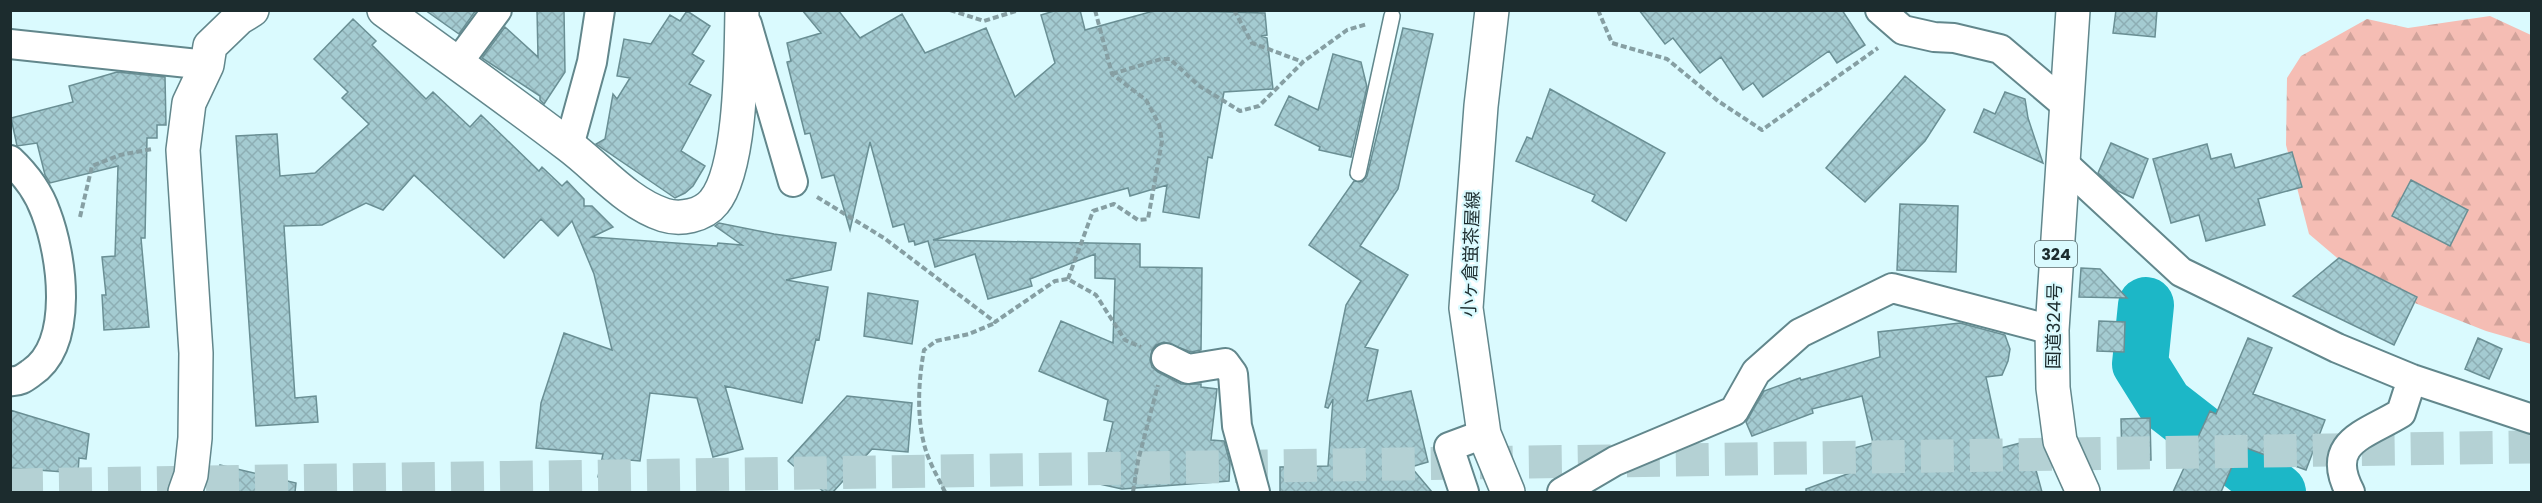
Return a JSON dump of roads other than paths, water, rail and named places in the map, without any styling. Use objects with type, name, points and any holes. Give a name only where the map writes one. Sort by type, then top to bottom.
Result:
[{"type":"main road","points":[[185,492],[191,476],[195,438],[196,353],[183,150],[189,103],[207,65],[210,46],[239,18],[252,10]]},
{"type":"main road","points":[[384,10],[569,146],[639,203],[665,215],[674,216],[695,215],[706,210],[724,188],[731,167],[740,80],[742,10]]},
{"type":"main road","name":"小ヶ倉蛍茶屋線","points":[[1492,10],[1480,117],[1466,308],[1484,434],[1508,492]]},
{"type":"main road","name":"国道324号","points":[[2073,10],[2061,162],[2052,330],[2053,388],[2060,441],[2083,492]]},
{"type":"street","points":[[457,64],[497,10]]},
{"type":"street","points":[[569,146],[592,62],[600,10]]},
{"type":"street","points":[[742,10],[793,182]]},
{"type":"street","points":[[1880,10],[1903,30],[1934,37],[1954,38],[2000,50],[2066,105]]},
{"type":"street","points":[[10,44],[207,65]]},
{"type":"street","points":[[10,160],[39,195],[53,234],[61,275],[61,297],[53,348],[40,367],[18,382],[10,381]]},
{"type":"street","points":[[2061,162],[2181,272],[2337,348],[2412,379],[2532,419]]},
{"type":"street","points":[[1562,492],[1615,460],[1734,411],[1756,372],[1800,333],[1893,288],[2052,330]]},
{"type":"street","points":[[1166,358],[1188,369],[1225,363],[1233,374],[1237,426],[1255,492]]},
{"type":"street","points":[[2349,492],[2342,477],[2340,462],[2352,440],[2401,413],[2412,379]]},
{"type":"street","points":[[1464,492],[1449,447],[1484,434]]},
{"type":"lane","points":[[1358,173],[1392,16]]},
{"type":"waterway","points":[[2146,305],[2140,364],[2165,404],[2278,492]]},
{"type":"tunnel","points":[[10,485],[2532,447]]}]
